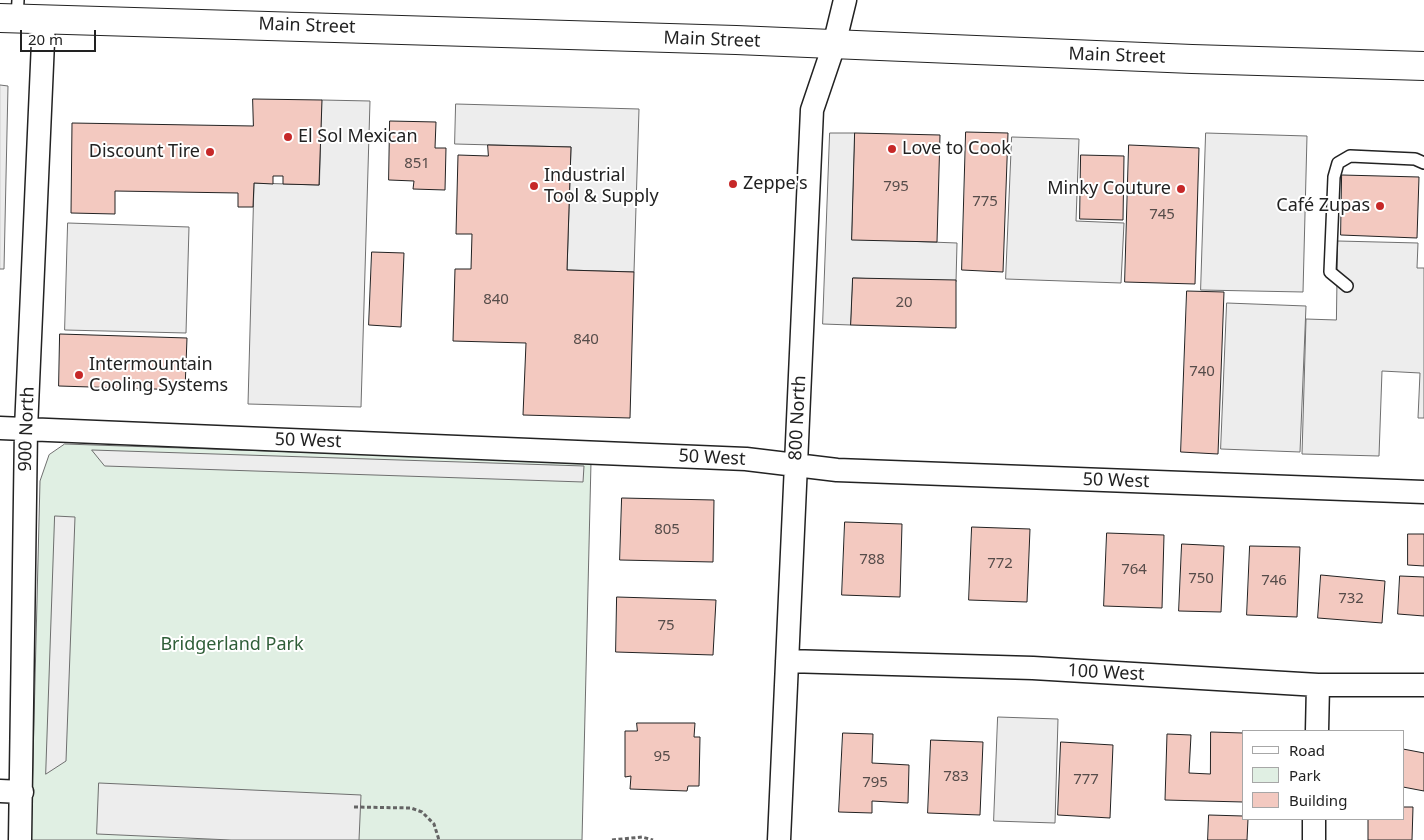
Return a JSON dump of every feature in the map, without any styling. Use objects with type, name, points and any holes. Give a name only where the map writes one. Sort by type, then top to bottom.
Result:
[{"type":"main road","name":"Main Street","points":[[20,14],[1192,59],[1424,66]]},
{"type":"street","name":"800 North","points":[[779,840],[812,110],[834,45],[844,0]]},
{"type":"street","name":"900 North","points":[[20,14],[26,429],[11,792],[20,840]]},
{"type":"street","name":"50 West","points":[[0,428],[736,459],[837,470],[1424,492]]},
{"type":"street","name":"100 West","points":[[787,661],[1033,668],[1318,685],[1424,685]]},
{"type":"street","points":[[1317,730],[1318,685]]},
{"type":"street","points":[[1314,820],[1314,840]]},
{"type":"lane","points":[[1347,286],[1330,272],[1334,177],[1338,163],[1350,156],[1415,159],[1424,163]]},
{"type":"path","points":[[354,807],[411,808],[422,812],[434,824],[439,840]]},
{"type":"path","points":[[612,840],[642,837],[652,840]]},
{"type":"green space","name":"Bridgerland Park","points":[[65,444],[591,462],[582,840],[31,840],[40,481],[49,455]]},
{"type":"shaded area","points":[[0,85],[8,86],[4,269],[0,269]]},
{"type":"shaded area","points":[[322,100],[370,101],[361,407],[248,404],[254,183],[319,185]]},
{"type":"shaded area","points":[[456,104],[639,109],[634,272],[567,270],[571,147],[455,144]]},
{"type":"shaded area","points":[[830,133],[855,133],[852,239],[957,243],[956,282],[853,278],[851,325],[823,324]]},
{"type":"shaded area","points":[[1206,133],[1307,136],[1303,292],[1201,290]]},
{"type":"shaded area","points":[[1012,137],[1079,139],[1076,221],[1124,223],[1121,283],[1006,279]]},
{"type":"shaded area","points":[[68,223],[189,227],[186,333],[65,330]]},
{"type":"shaded area","points":[[1338,241],[1418,243],[1417,268],[1424,268],[1424,418],[1418,418],[1420,373],[1382,371],[1379,456],[1302,454],[1306,319],[1336,320]]},
{"type":"shaded area","points":[[1227,303],[1306,306],[1300,452],[1221,449]]},
{"type":"shaded area","points":[[92,450],[584,466],[583,482],[105,466]]},
{"type":"shaded area","points":[[55,516],[75,517],[66,761],[46,774]]},
{"type":"shaded area","points":[[998,717],[1058,719],[1055,823],[994,821]]},
{"type":"shaded area","points":[[99,783],[361,795],[359,840],[231,840],[97,834]]},
{"type":"building","points":[[253,99],[322,100],[319,185],[283,184],[283,176],[273,176],[273,184],[254,183],[253,207],[238,207],[238,193],[115,191],[115,214],[71,213],[72,123],[253,126]]},
{"type":"building","points":[[390,121],[436,122],[435,148],[446,148],[445,190],[413,189],[414,181],[389,180]]},
{"type":"building","points":[[966,132],[1008,133],[1003,272],[962,270]]},
{"type":"building","points":[[855,133],[940,135],[937,242],[852,240]]},
{"type":"building","points":[[488,145],[571,147],[567,270],[634,272],[630,418],[523,415],[526,343],[453,341],[455,269],[471,269],[472,234],[456,234],[458,155],[488,156]]},
{"type":"building","points":[[1129,145],[1199,148],[1195,284],[1125,282]]},
{"type":"building","points":[[1081,155],[1124,156],[1123,220],[1080,219]]},
{"type":"building","name":"Café Zupas","points":[[1342,175],[1419,177],[1417,238],[1341,235]]},
{"type":"building","points":[[372,252],[404,253],[401,327],[369,325]]},
{"type":"building","points":[[853,278],[956,280],[956,328],[851,325]]},
{"type":"building","points":[[1187,291],[1224,292],[1218,454],[1181,452]]},
{"type":"building","points":[[60,334],[187,338],[185,390],[59,386]]},
{"type":"building","points":[[622,498],[714,500],[713,562],[620,560]]},
{"type":"building","points":[[845,522],[902,524],[900,597],[842,595]]},
{"type":"building","points":[[972,527],[1030,529],[1027,602],[969,600]]},
{"type":"building","points":[[1107,533],[1164,535],[1162,608],[1104,606]]},
{"type":"building","points":[[1408,534],[1424,534],[1424,566],[1408,565]]},
{"type":"building","points":[[1182,544],[1224,546],[1221,612],[1179,611]]},
{"type":"building","points":[[1250,546],[1300,547],[1297,617],[1247,615]]},
{"type":"building","points":[[1321,575],[1385,581],[1382,623],[1318,618]]},
{"type":"building","points":[[1400,576],[1424,577],[1424,616],[1398,614]]},
{"type":"building","points":[[617,597],[716,600],[713,655],[616,652]]},
{"type":"building","points":[[637,723],[695,723],[694,737],[700,737],[699,786],[688,786],[687,791],[630,789],[631,776],[625,777],[625,731],[637,731]]},
{"type":"building","points":[[1211,732],[1242,733],[1242,802],[1165,800],[1167,734],[1191,735],[1189,773],[1210,774]]},
{"type":"building","points":[[843,733],[873,734],[872,763],[909,765],[908,803],[872,801],[872,813],[839,812]]},
{"type":"building","points":[[931,740],[983,742],[980,815],[928,813]]},
{"type":"building","points":[[1061,742],[1113,745],[1110,818],[1058,815]]},
{"type":"building","points":[[1404,749],[1424,753],[1424,791],[1404,787]]},
{"type":"building","points":[[1404,807],[1413,807],[1412,840],[1368,840],[1368,820],[1404,820]]},
{"type":"building","points":[[1209,815],[1242,816],[1242,820],[1248,820],[1247,840],[1208,840]]},
{"type":"place","name":"El Sol Mexican","points":[[288,137]]},
{"type":"place","name":"Love to Cook","points":[[892,149]]},
{"type":"place","name":"Discount Tire","points":[[210,152]]},
{"type":"place","name":"Zeppe's","points":[[733,184]]},
{"type":"place","name":"Industrial Tool & Supply","points":[[534,186]]},
{"type":"place","name":"Minky Couture","points":[[1181,189]]},
{"type":"place","name":"Café Zupas","points":[[1380,206]]},
{"type":"place","name":"Intermountain Cooling Systems","points":[[79,375]]}]
